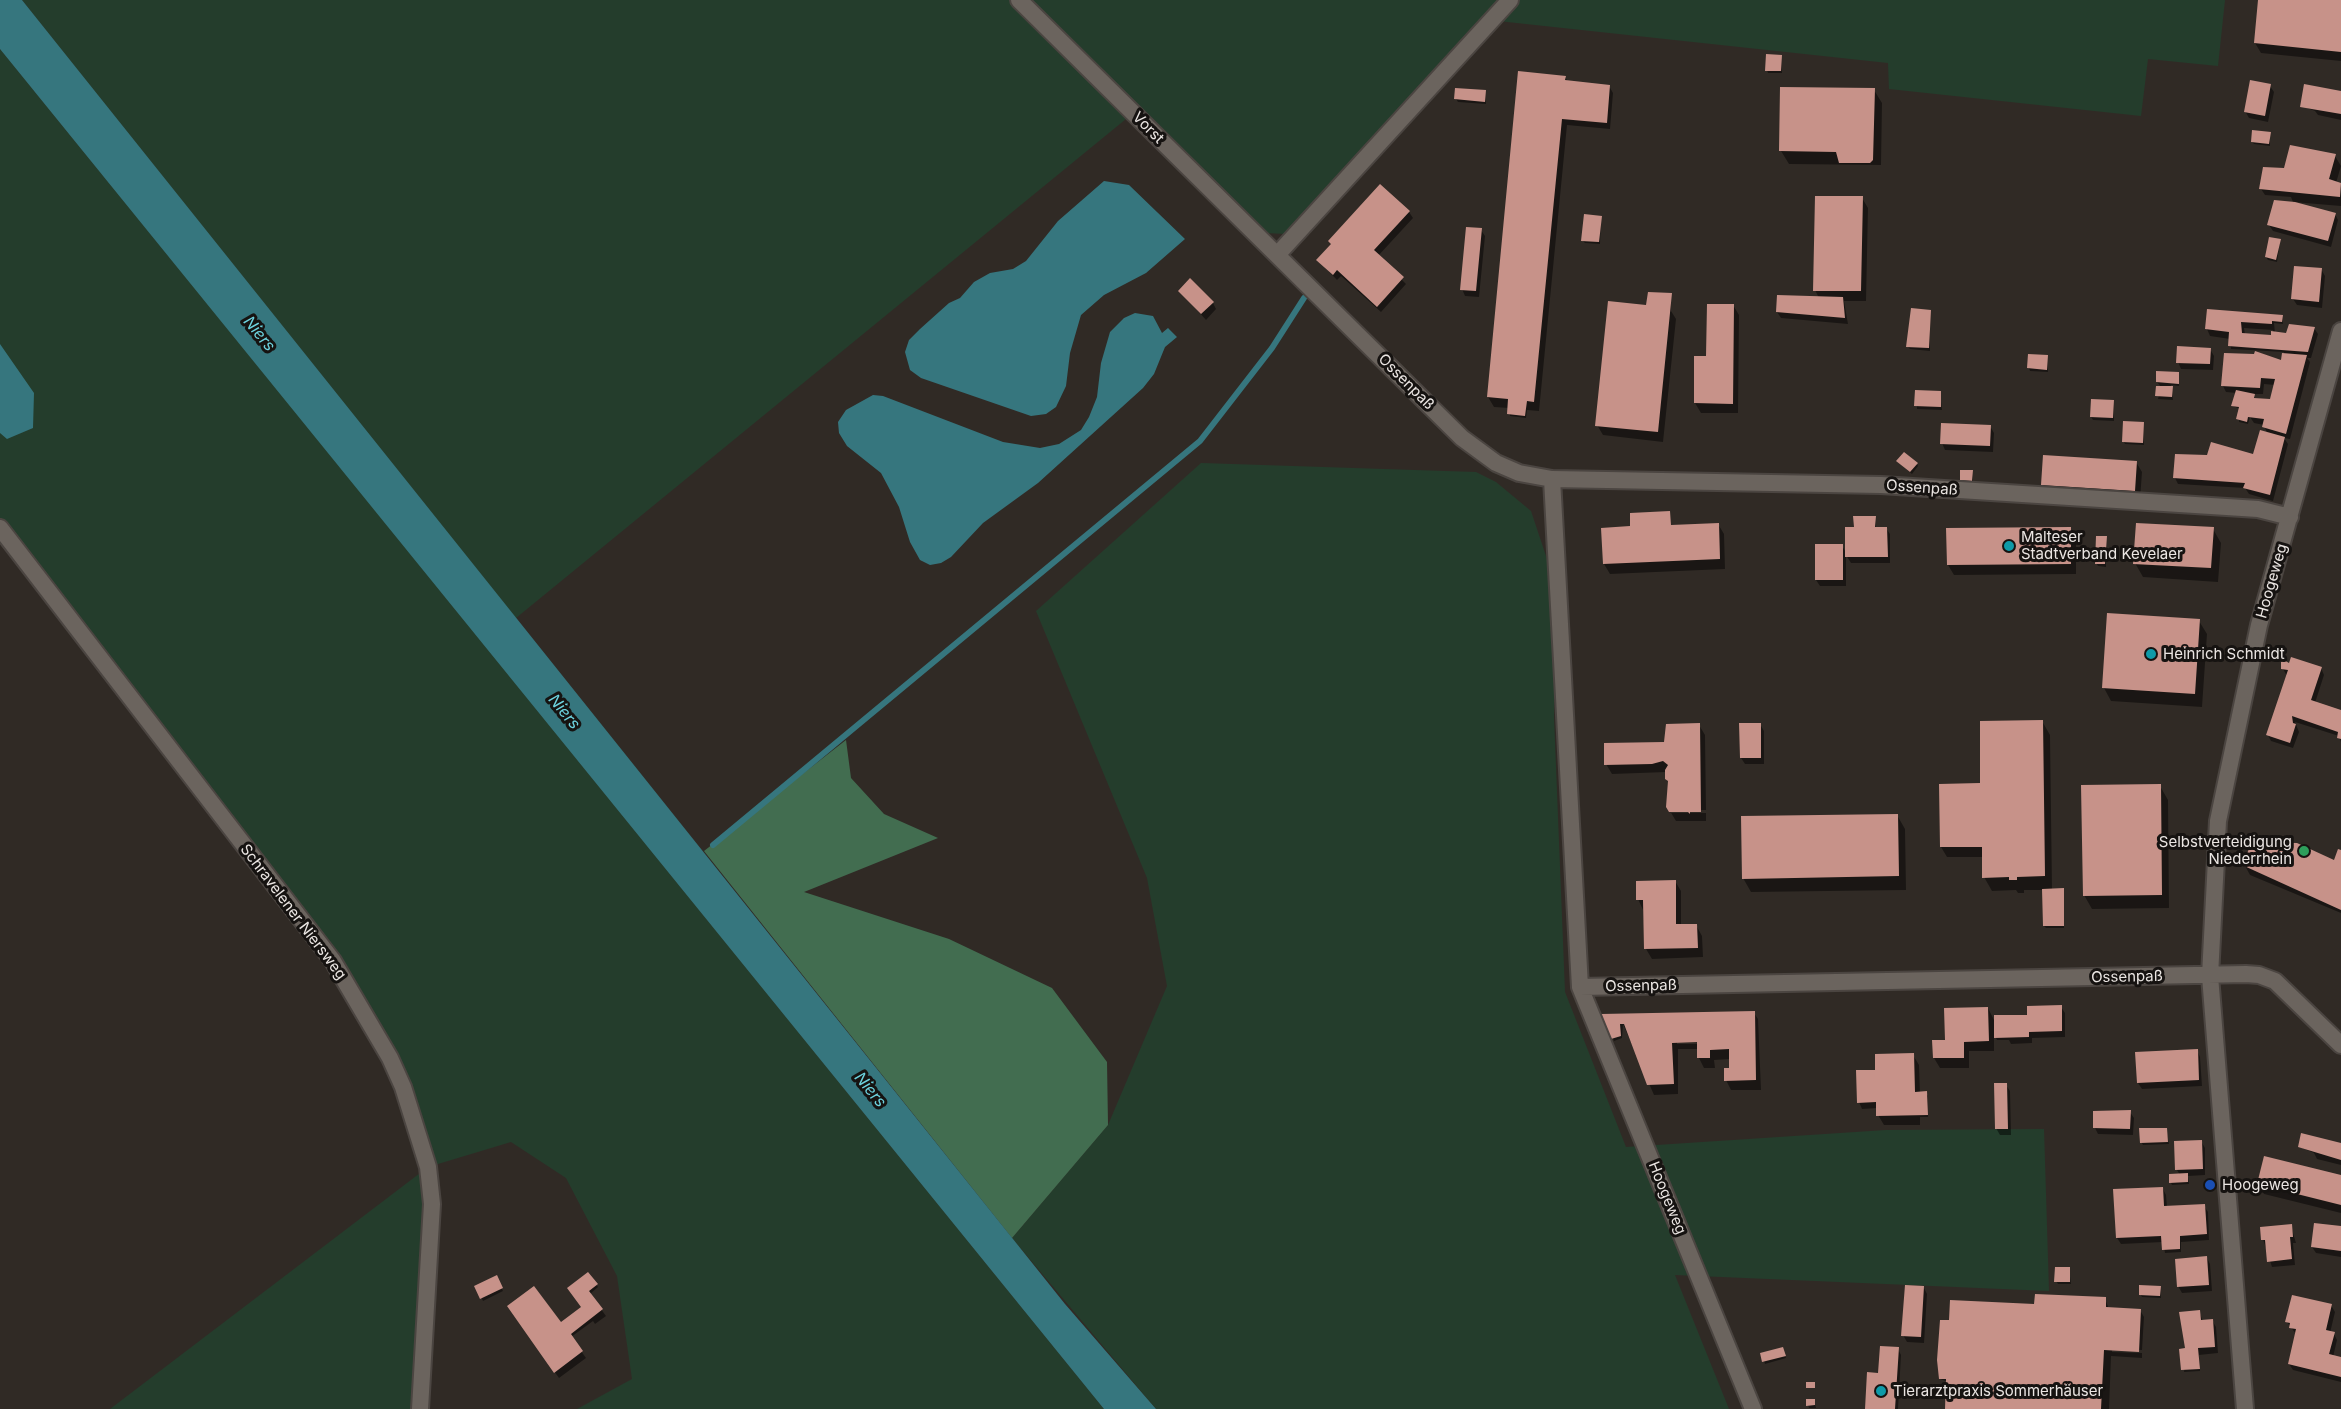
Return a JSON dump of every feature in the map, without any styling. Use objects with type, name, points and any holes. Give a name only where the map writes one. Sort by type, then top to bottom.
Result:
[{"type":"street","name":"Vorst","points":[[1019,0],[1277,255]]},
{"type":"street","points":[[1277,255],[1510,0]]},
{"type":"street","name":"Ossenpaß","points":[[1277,255],[1462,438],[1496,463],[1519,473],[1552,479],[1881,485],[2258,509],[2290,517]]},
{"type":"street","name":"Hoogeweg","points":[[2245,1409],[2210,976],[2218,821],[2259,625],[2341,331]]},
{"type":"street","points":[[1552,479],[1580,987]]},
{"type":"street","name":"Schravelener Niersweg","points":[[0,528],[333,961],[399,1077],[428,1167],[432,1204],[420,1409]]},
{"type":"street","name":"Ossenpaß","points":[[1580,987],[2246,974],[2275,981],[2341,1045]]},
{"type":"street","name":"Hoogeweg","points":[[1580,987],[1753,1409]]},
{"type":"green space","points":[[22,0],[1502,0],[1286,234],[1265,233],[1137,110],[516,618]]},
{"type":"green space","points":[[1517,0],[2225,0],[2218,66],[2148,59],[2141,116],[1889,89],[1888,63],[1498,21]]},
{"type":"green space","points":[[0,49],[1104,1409],[577,1409],[632,1379],[617,1276],[566,1178],[511,1142],[428,1167],[403,1087],[333,961],[0,528]]},
{"type":"green space","points":[[1201,463],[1476,472],[1496,482],[1531,511],[1557,589],[1554,717],[1565,992],[1626,1147],[1886,1130],[2044,1129],[2049,1291],[1675,1275],[1729,1409],[1156,1409],[1012,1238],[1108,1125],[1167,986],[1147,878],[1036,611]]},
{"type":"green space","points":[[846,740],[851,778],[884,814],[938,838],[804,892],[949,939],[1052,988],[1107,1062],[1108,1125],[1012,1238],[704,851]]},
{"type":"green space","points":[[428,1167],[420,1409],[110,1409]]},
{"type":"water","name":"Niers","points":[[0,0],[22,0],[1065,1304],[1156,1409],[1104,1409],[0,49]]},
{"type":"water","points":[[1104,181],[1129,185],[1185,239],[1146,273],[1104,295],[1081,315],[1070,353],[1066,386],[1056,407],[1046,414],[1031,416],[921,378],[910,370],[905,352],[909,340],[920,329],[949,303],[960,298],[974,282],[990,273],[1013,269],[1026,261],[1058,221]]},
{"type":"water","points":[[1135,313],[1153,316],[1162,333],[1168,328],[1177,337],[1165,347],[1154,374],[1143,388],[1038,483],[983,523],[951,557],[941,563],[930,565],[920,560],[910,542],[899,507],[881,473],[847,446],[839,433],[838,422],[846,410],[873,395],[883,396],[1003,442],[1040,448],[1059,444],[1081,430],[1089,417],[1097,397],[1101,363],[1110,332],[1124,318]]},
{"type":"water","points":[[0,344],[34,393],[33,428],[7,439],[0,433]]},
{"type":"building","points":[[2258,0],[2341,0],[2341,52],[2254,43]]},
{"type":"building","points":[[1766,54],[1782,55],[1781,71],[1765,71]]},
{"type":"building","points":[[1518,71],[1566,76],[1565,80],[1610,85],[1607,123],[1562,119],[1534,402],[1527,401],[1525,416],[1507,414],[1508,399],[1487,397]]},
{"type":"building","points":[[2250,80],[2271,84],[2265,116],[2244,112]]},
{"type":"building","points":[[2304,84],[2341,91],[2341,114],[2300,107]]},
{"type":"building","points":[[1780,87],[1875,88],[1873,160],[1870,163],[1839,163],[1836,152],[1779,151]]},
{"type":"building","points":[[1455,88],[1486,90],[1485,102],[1454,99]]},
{"type":"building","points":[[2252,130],[2271,132],[2269,144],[2251,142]]},
{"type":"building","points":[[2290,145],[2336,154],[2329,179],[2341,183],[2340,197],[2259,189],[2263,167],[2284,168]]},
{"type":"building","points":[[1380,184],[1410,211],[1374,250],[1404,277],[1377,307],[1337,270],[1333,275],[1316,260],[1331,244],[1328,241]]},
{"type":"building","points":[[1815,196],[1863,196],[1861,291],[1813,291]]},
{"type":"building","points":[[2274,200],[2295,202],[2336,213],[2328,241],[2267,225]]},
{"type":"building","points":[[1584,214],[1602,216],[1599,242],[1581,241]]},
{"type":"building","points":[[1466,227],[1482,228],[1476,291],[1460,290]]},
{"type":"building","points":[[2269,237],[2281,239],[2276,260],[2265,257]]},
{"type":"building","points":[[2294,266],[2322,268],[2319,302],[2291,299]]},
{"type":"building","points":[[1190,278],[1214,302],[1201,314],[1178,291]]},
{"type":"building","points":[[1648,292],[1672,293],[1658,432],[1595,426],[1608,301],[1646,305]]},
{"type":"building","points":[[1777,295],[1843,297],[1845,318],[1776,312]]},
{"type":"building","points":[[1707,304],[1734,304],[1733,404],[1694,403],[1694,356],[1706,356]]},
{"type":"building","points":[[1911,308],[1931,310],[1929,348],[1906,347]]},
{"type":"building","points":[[2207,309],[2283,315],[2282,322],[2272,321],[2272,324],[2241,322],[2242,333],[2271,335],[2271,331],[2286,333],[2289,324],[2315,327],[2308,352],[2228,346],[2229,332],[2205,329]]},
{"type":"building","points":[[2177,346],[2211,348],[2210,364],[2176,363]]},
{"type":"building","points":[[2255,351],[2281,360],[2282,353],[2307,355],[2286,434],[2262,427],[2264,419],[2248,417],[2247,422],[2236,419],[2239,407],[2231,406],[2236,390],[2255,394],[2254,398],[2270,399],[2275,379],[2261,378],[2260,388],[2221,386],[2224,353],[2254,354]]},
{"type":"building","points":[[2028,354],[2048,355],[2047,370],[2027,368]]},
{"type":"building","points":[[2156,371],[2179,372],[2179,384],[2156,382]]},
{"type":"building","points":[[2156,386],[2173,386],[2172,397],[2155,396]]},
{"type":"building","points":[[1915,390],[1941,391],[1941,407],[1914,406]]},
{"type":"building","points":[[2091,399],[2114,400],[2113,418],[2090,417]]},
{"type":"building","points":[[2123,421],[2144,422],[2143,443],[2122,442]]},
{"type":"building","points":[[1941,423],[1991,425],[1990,446],[1940,444]]},
{"type":"building","points":[[2260,430],[2285,437],[2270,495],[2243,488],[2245,483],[2173,478],[2175,454],[2207,455],[2211,442],[2253,454]]},
{"type":"building","points":[[1904,452],[1918,463],[1910,472],[1896,461]]},
{"type":"building","points":[[2043,455],[2137,461],[2135,491],[2041,485]]},
{"type":"building","points":[[1960,470],[1973,470],[1972,481],[1960,480]]},
{"type":"building","points":[[1670,511],[1671,525],[1719,523],[1720,559],[1603,564],[1601,528],[1630,526],[1630,513]]},
{"type":"building","points":[[1853,516],[1876,516],[1875,527],[1887,527],[1888,557],[1845,557],[1845,527],[1854,527]]},
{"type":"building","points":[[2136,523],[2214,527],[2211,568],[2133,564]]},
{"type":"building","name":"Malteser Stadtverband Kevelaer","points":[[2071,527],[2071,564],[1947,565],[1946,528]]},
{"type":"building","points":[[2096,536],[2107,536],[2105,564],[2095,564]]},
{"type":"building","points":[[1815,544],[1843,544],[1843,580],[1815,580]]},
{"type":"building","name":"Heinrich Schmidt","points":[[2107,613],[2200,619],[2195,694],[2102,688]]},
{"type":"building","points":[[2291,657],[2322,667],[2311,700],[2341,710],[2341,739],[2337,738],[2338,732],[2292,716],[2293,723],[2296,724],[2290,743],[2266,735],[2288,670],[2281,669],[2281,662],[2284,660],[2289,663]]},
{"type":"building","points":[[2043,720],[2045,876],[2017,877],[2017,880],[2009,880],[2009,877],[1982,878],[1982,847],[1940,847],[1939,784],[1980,783],[1980,721]]},
{"type":"building","points":[[1700,723],[1701,812],[1690,812],[1690,814],[1688,812],[1669,812],[1666,807],[1668,781],[1665,779],[1665,770],[1668,765],[1663,761],[1652,764],[1604,765],[1604,743],[1664,742],[1666,724]]},
{"type":"building","points":[[1739,723],[1761,723],[1761,758],[1740,758]]},
{"type":"building","points":[[2161,784],[2162,895],[2083,896],[2081,785]]},
{"type":"building","points":[[1898,814],[1899,876],[1742,879],[1741,816]]},
{"type":"building","points":[[2252,842],[2297,843],[2334,860],[2338,849],[2341,850],[2341,910],[2242,865]]},
{"type":"building","points":[[1676,880],[1676,924],[1697,924],[1698,948],[1644,949],[1643,900],[1636,900],[1636,881]]},
{"type":"building","points":[[2064,888],[2064,926],[2043,926],[2042,889]]},
{"type":"building","points":[[2062,1005],[2062,1031],[2029,1032],[2029,1037],[1994,1038],[1994,1015],[2027,1015],[2027,1006]]},
{"type":"building","points":[[1988,1007],[1989,1041],[1964,1042],[1964,1058],[1933,1058],[1932,1040],[1945,1040],[1944,1008]]},
{"type":"building","points":[[1755,1011],[1756,1080],[1724,1081],[1724,1068],[1729,1068],[1729,1049],[1710,1050],[1710,1058],[1697,1058],[1697,1042],[1672,1043],[1674,1084],[1647,1085],[1624,1024],[1620,1024],[1621,1036],[1611,1039],[1601,1014]]},
{"type":"building","points":[[2198,1049],[2199,1080],[2137,1083],[2135,1052]]},
{"type":"building","points":[[1914,1053],[1915,1092],[1927,1091],[1928,1115],[1876,1116],[1876,1102],[1857,1103],[1856,1070],[1875,1070],[1875,1054]]},
{"type":"building","points":[[1994,1083],[2007,1083],[2008,1129],[1995,1129]]},
{"type":"building","points":[[2131,1110],[2130,1129],[2093,1128],[2093,1111]]},
{"type":"building","points":[[2139,1128],[2167,1128],[2168,1142],[2140,1143]]},
{"type":"building","points":[[2301,1133],[2341,1143],[2341,1160],[2298,1147]]},
{"type":"building","points":[[2202,1140],[2203,1169],[2175,1170],[2174,1141]]},
{"type":"building","points":[[2264,1156],[2341,1175],[2341,1205],[2257,1184]]},
{"type":"building","points":[[2188,1173],[2188,1182],[2169,1183],[2169,1174]]},
{"type":"building","points":[[2163,1187],[2164,1206],[2205,1204],[2207,1234],[2180,1236],[2180,1249],[2162,1250],[2161,1236],[2116,1238],[2113,1189]]},
{"type":"building","points":[[2314,1223],[2341,1226],[2341,1251],[2311,1247]]},
{"type":"building","points":[[2292,1224],[2293,1237],[2290,1237],[2292,1259],[2267,1262],[2265,1240],[2261,1240],[2260,1227]]},
{"type":"building","points":[[2207,1256],[2209,1285],[2177,1287],[2175,1259]]},
{"type":"building","points":[[2055,1267],[2070,1267],[2070,1282],[2054,1282]]},
{"type":"building","points":[[588,1272],[598,1284],[589,1291],[603,1309],[571,1334],[583,1351],[554,1373],[507,1306],[534,1286],[561,1322],[581,1307],[567,1288]]},
{"type":"building","points":[[497,1275],[503,1288],[480,1299],[474,1286]]},
{"type":"building","points":[[1905,1285],[1924,1286],[1921,1337],[1901,1336]]},
{"type":"building","points":[[2139,1285],[2161,1286],[2160,1296],[2139,1295]]},
{"type":"building","points":[[2035,1294],[2106,1297],[2106,1307],[2141,1309],[2139,1352],[2104,1350],[2101,1409],[1945,1409],[1946,1379],[1939,1379],[1937,1360],[1940,1320],[1949,1320],[1950,1300],[2034,1304]]},
{"type":"building","points":[[2292,1295],[2332,1304],[2326,1330],[2335,1332],[2329,1354],[2341,1357],[2341,1377],[2288,1364],[2296,1329],[2289,1328],[2290,1323],[2285,1322]]},
{"type":"building","points":[[2200,1310],[2201,1320],[2213,1319],[2215,1347],[2198,1348],[2200,1369],[2181,1370],[2179,1349],[2185,1348],[2179,1312]]},
{"type":"building","name":"Tierarztpraxis Sommerhäuser","points":[[1880,1346],[1899,1347],[1895,1409],[1865,1409],[1867,1372],[1878,1373]]},
{"type":"building","points":[[1783,1347],[1786,1356],[1762,1362],[1760,1353]]},
{"type":"building","points":[[1806,1382],[1815,1382],[1815,1388],[1806,1388]]},
{"type":"building","points":[[1806,1399],[1815,1399],[1815,1405],[1806,1406]]},
{"type":"waterway","points":[[713,845],[1200,441],[1272,348],[1304,298]]},
{"type":"place","name":"Malteser Stadtverband Kevelaer","points":[[2009,546]]},
{"type":"place","name":"Heinrich Schmidt","points":[[2151,654]]},
{"type":"place","name":"Selbstverteidigung Niederrhein","points":[[2304,851]]},
{"type":"place","name":"Hoogeweg","points":[[2210,1185]]},
{"type":"place","name":"Tierarztpraxis Sommerhäuser","points":[[1881,1391]]}]
